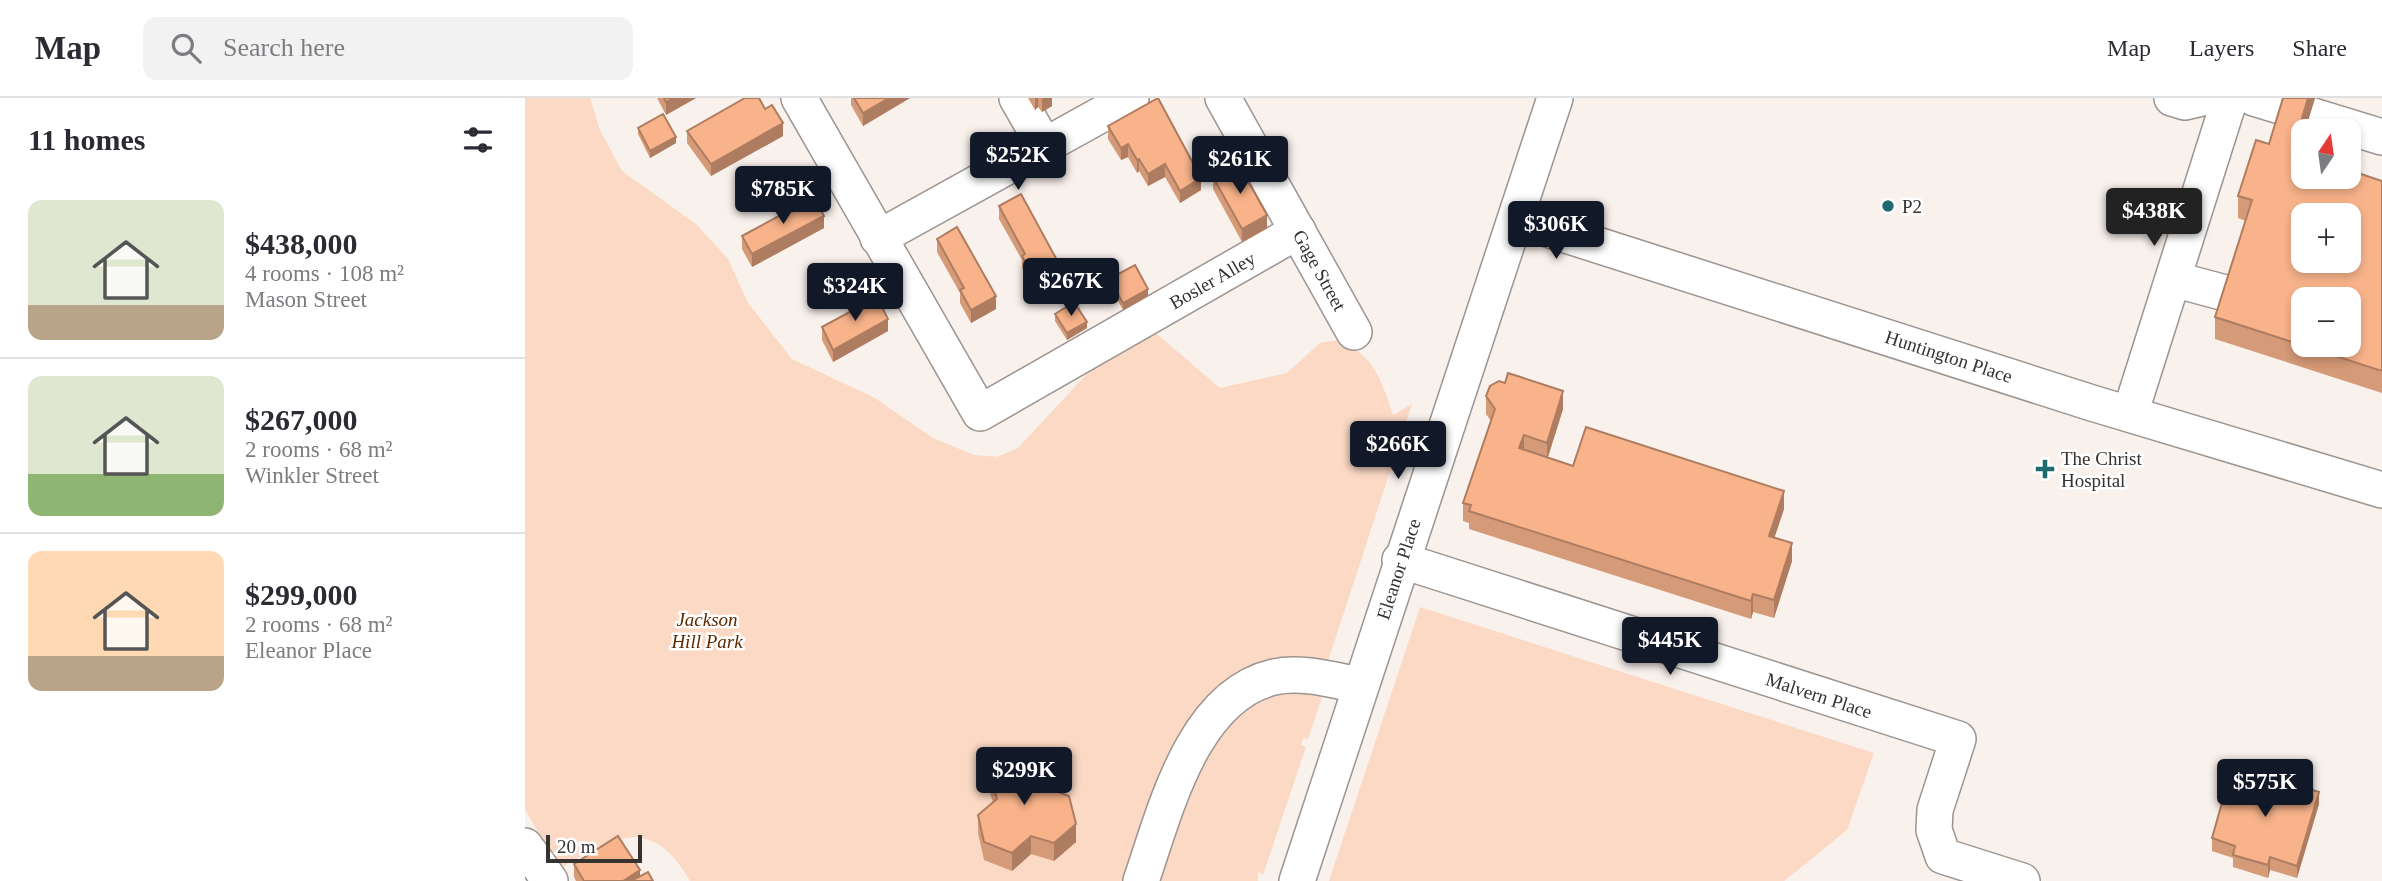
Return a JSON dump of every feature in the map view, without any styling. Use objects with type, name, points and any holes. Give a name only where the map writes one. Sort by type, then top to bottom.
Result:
[{"type":"street","points":[[799,98],[878,238],[1131,98]]},
{"type":"street","points":[[1017,98],[1044,145]]},
{"type":"street","name":"Gage Street","points":[[1223,98],[1354,332]]},
{"type":"street","name":"Eleanor Place","points":[[1297,881],[1400,560],[1555,98]]},
{"type":"street","points":[[2172,98],[2185,102],[2202,98]]},
{"type":"street","points":[[2130,414],[2230,98]]},
{"type":"street","points":[[2255,98],[2382,137]]},
{"type":"street","name":"Huntington Place","points":[[1516,219],[2130,414],[2382,490]]},
{"type":"street","name":"Bosler Alley","points":[[878,238],[980,413],[1298,231]]},
{"type":"street","points":[[2173,279],[2229,294]]},
{"type":"street","name":"Malvern Place","points":[[1400,560],[1958,739],[1935,810],[1934,830],[1943,856],[2022,881]]},
{"type":"street","points":[[1141,881],[1175,785],[1197,738],[1221,708],[1245,688],[1275,676],[1314,677],[1359,685]]},
{"type":"street","points":[[525,846],[550,881]]},
{"type":"green space","name":"Jackson Hill Park","points":[[525,98],[590,98],[600,130],[622,171],[696,224],[728,259],[748,303],[792,359],[875,398],[933,438],[974,455],[997,457],[1018,448],[1111,348],[1151,329],[1220,388],[1287,373],[1320,343],[1343,339],[1363,356],[1376,372],[1393,415],[1412,404],[1317,695],[1322,697],[1308,739],[1303,738],[1301,745],[1306,747],[1263,875],[1258,871],[1258,881],[690,881],[675,859],[660,846],[645,839],[630,838],[597,848],[559,869],[525,809]]},
{"type":"green space","points":[[1420,607],[1874,753],[1847,830],[1784,881],[1329,881]]},
{"type":"building","points":[[745,98],[759,98],[765,109],[772,105],[783,123],[711,164],[687,131]]},
{"type":"building","points":[[854,98],[889,98],[863,113]]},
{"type":"building","points":[[1158,98],[1201,178],[1180,191],[1165,164],[1148,174],[1128,144],[1121,148],[1108,126]]},
{"type":"building","points":[[2283,98],[2308,98],[2302,119],[2291,119],[2291,189],[2361,189],[2361,174],[2382,181],[2382,371],[2339,357],[2361,357],[2361,287],[2291,287],[2291,342],[2215,317],[2252,200],[2238,196],[2256,140],[2269,144]]},
{"type":"building","points":[[663,114],[676,137],[650,151],[638,128]]},
{"type":"building","points":[[1238,163],[1267,215],[1242,229],[1213,177]]},
{"type":"building","points":[[1021,194],[1058,262],[1033,276],[1022,256],[1025,254],[999,206]]},
{"type":"building","points":[[814,197],[824,216],[752,254],[742,236]]},
{"type":"building","points":[[957,227],[996,296],[971,310],[960,290],[964,288],[937,239]]},
{"type":"building","points":[[1135,265],[1148,289],[1123,303],[1109,279]]},
{"type":"building","points":[[877,297],[888,319],[833,350],[822,327]]},
{"type":"building","points":[[1074,302],[1087,322],[1067,333],[1055,314]]},
{"type":"building","points":[[1508,373],[1563,391],[1547,443],[1524,435],[1519,448],[1573,466],[1586,427],[1784,491],[1769,536],[1792,543],[1774,600],[1753,594],[1751,601],[1469,511],[1471,505],[1463,503],[1495,409],[1486,396],[1490,386],[1499,381],[1505,383]]},
{"type":"building","points":[[1013,754],[1041,763],[1047,788],[1069,796],[1076,824],[1054,843],[1031,836],[1012,853],[984,842],[978,815],[997,799],[990,775]]},
{"type":"building","points":[[2237,772],[2257,779],[2258,774],[2319,792],[2297,866],[2270,857],[2268,865],[2233,855],[2235,846],[2212,838],[2227,785],[2233,787]]},
{"type":"building","points":[[618,836],[640,870],[623,881],[584,881],[574,864]]},
{"type":"building","points":[[648,872],[653,881],[631,881]]},
{"type":"place","name":"P2","points":[[1888,206]]},
{"type":"place","name":"The Christ Hospital","points":[[2045,469]]}]
